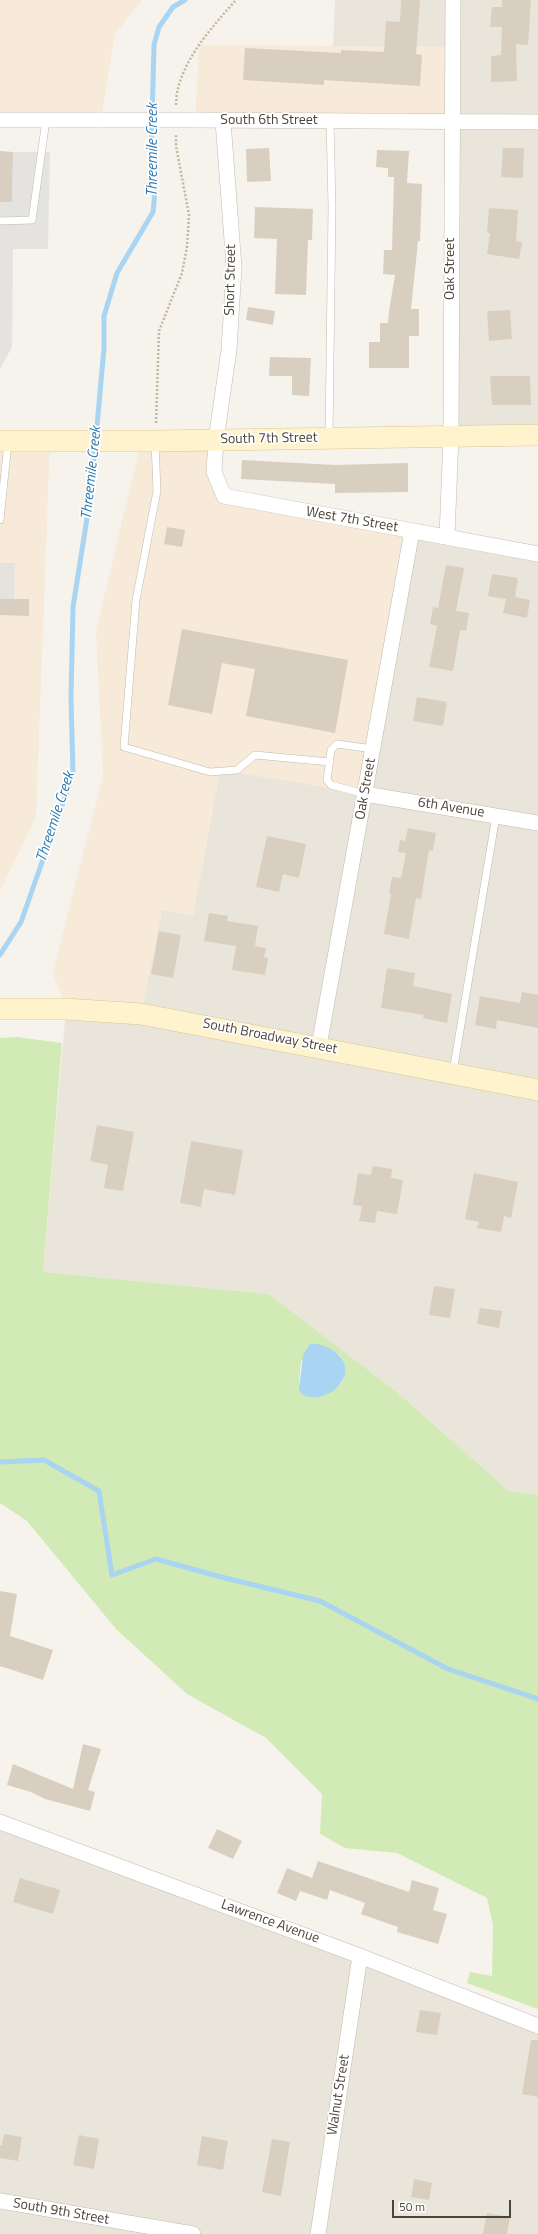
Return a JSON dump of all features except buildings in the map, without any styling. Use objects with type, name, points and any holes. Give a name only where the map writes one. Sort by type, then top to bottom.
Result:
[{"type":"street","name":"Oak Street","points":[[447,537],[451,436],[451,122],[453,0]]},
{"type":"street","name":"South 6th Street","points":[[0,120],[538,122]]},
{"type":"street","name":"Short Street","points":[[216,440],[229,350],[234,267],[224,121]]},
{"type":"street","name":"South 7th Street","points":[[11,441],[148,441],[538,436]]},
{"type":"street","name":"West 7th Street","points":[[216,440],[214,472],[224,496],[538,554]]},
{"type":"street","name":"Oak Street","points":[[319,1046],[412,531]]},
{"type":"street","name":"6th Avenue","points":[[364,794],[538,823]]},
{"type":"street","name":"South Broadway Street","points":[[0,1009],[66,1008],[141,1014],[319,1046],[538,1090]]},
{"type":"street","name":"Lawrence Avenue","points":[[0,1822],[360,1956],[538,2026]]},
{"type":"street","name":"Walnut Street","points":[[318,2234],[360,1956]]},
{"type":"street","name":"South 9th Street","points":[[0,2201],[193,2234]]},
{"type":"lane","points":[[0,221],[32,220],[46,120]]},
{"type":"lane","points":[[329,438],[332,207],[330,121]]},
{"type":"lane","points":[[0,520],[11,441]]},
{"type":"lane","points":[[148,441],[157,491],[136,600],[124,746],[210,772],[237,770],[255,755],[330,762]]},
{"type":"lane","points":[[364,794],[331,785],[327,780],[331,750],[337,744],[373,748]]},
{"type":"lane","points":[[453,1073],[496,816]]},
{"type":"path","points":[[176,109],[181,79],[194,52],[215,23],[236,0]]},
{"type":"path","points":[[148,441],[159,331],[182,273],[188,247],[189,215],[176,146],[176,132]]},
{"type":"shaded area","points":[[0,0],[142,0],[115,34],[101,120],[0,118]]},
{"type":"shaded area","points":[[335,0],[538,0],[538,435],[451,436],[452,47],[333,47]]},
{"type":"shaded area","points":[[199,45],[452,47],[451,122],[195,120]]},
{"type":"shaded area","points":[[13,152],[50,152],[48,249],[13,249],[12,347],[0,369],[0,202],[12,202]]},
{"type":"shaded area","points":[[216,440],[224,497],[412,531],[365,794],[220,770],[193,915],[162,910],[141,1014],[66,1009],[53,973],[103,775],[96,631],[141,441]]},
{"type":"shaded area","points":[[0,441],[50,441],[36,817],[0,891]]},
{"type":"shaded area","points":[[412,531],[538,554],[538,1495],[509,1491],[398,1393],[269,1294],[43,1272],[66,1009],[141,1013],[162,910],[193,915],[220,770]]},
{"type":"shaded area","points":[[0,563],[15,563],[14,599],[0,599]]},
{"type":"shaded area","points":[[0,1822],[538,2026],[538,2234],[0,2234]]},
{"type":"green space","points":[[17,1037],[62,1043],[43,1272],[269,1294],[398,1393],[509,1491],[538,1495],[538,2009],[467,1983],[470,1972],[492,1976],[493,1925],[487,1898],[397,1853],[345,1848],[320,1834],[322,1794],[266,1738],[187,1694],[116,1629],[27,1521],[0,1503],[0,1038]],"holes":[[[321,1345],[340,1355],[345,1368],[343,1381],[338,1387],[317,1397],[299,1384],[301,1361]]]},
{"type":"water","points":[[310,1344],[320,1345],[334,1351],[342,1360],[345,1369],[344,1378],[338,1386],[331,1392],[321,1396],[311,1397],[301,1394],[299,1389],[303,1355]]},
{"type":"waterway","name":"Threemile Creek","points":[[96,437],[104,348],[104,316],[117,273],[153,212],[156,182],[151,159],[154,45],[159,27],[173,7],[185,0]]},
{"type":"waterway","name":"Threemile Creek","points":[[0,955],[21,922],[73,774],[71,698],[73,607],[91,493],[95,445]]},
{"type":"waterway","points":[[0,1462],[44,1460],[99,1491],[112,1575],[156,1559],[221,1577],[320,1601],[448,1669],[538,1699]]}]
